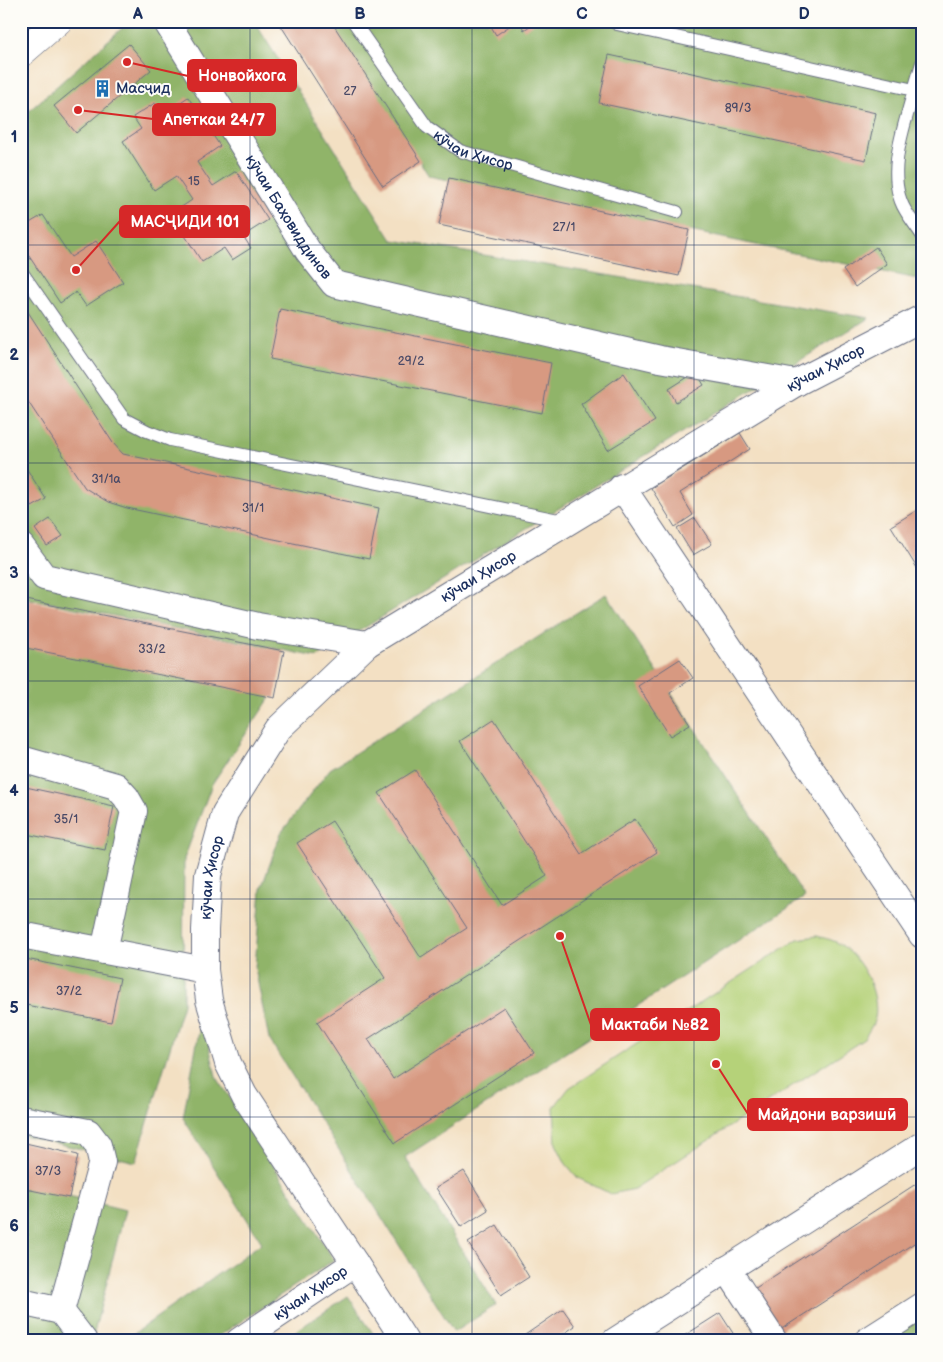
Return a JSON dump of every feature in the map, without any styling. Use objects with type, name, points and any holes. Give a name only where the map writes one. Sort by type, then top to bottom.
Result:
[{"type":"street","points":[[21,53],[58,21]]},
{"type":"street","name":"кӯчаи Баҳовиддинов","points":[[166,21],[308,252],[334,284],[660,359],[796,383]]},
{"type":"street","name":"кӯчаи Ҳисор","points":[[239,1341],[355,1263],[244,1094],[232,1071],[209,1000],[206,970],[208,875],[224,813],[278,729],[367,644],[622,487],[796,383],[922,318]]},
{"type":"street","points":[[622,487],[914,905],[922,935]]},
{"type":"street","points":[[21,546],[44,577],[258,626],[367,644]]},
{"type":"street","points":[[21,759],[116,786],[126,796],[134,811],[104,951]]},
{"type":"street","points":[[21,935],[206,970]]},
{"type":"street","points":[[21,1119],[88,1132],[98,1145],[102,1162],[61,1311]]},
{"type":"street","points":[[615,1341],[922,1144]]},
{"type":"street","points":[[355,1263],[405,1341]]},
{"type":"street","points":[[727,1269],[774,1341]]},
{"type":"street","points":[[21,1302],[61,1311],[84,1341]]},
{"type":"street","points":[[867,1341],[922,1306]]},
{"type":"lane","name":"кӯчаи Ҳисор","points":[[353,21],[427,127],[460,151],[677,212]]},
{"type":"lane","points":[[613,21],[617,24],[914,90]]},
{"type":"lane","points":[[922,63],[899,149],[896,176],[902,205],[922,235]]},
{"type":"lane","points":[[21,271],[124,419],[147,432],[170,440],[566,522]]},
{"type":"green space","points":[[130,21],[254,21],[392,240],[869,318],[317,657],[21,597],[21,118]]},
{"type":"green space","points":[[329,21],[922,21],[922,280],[429,176]]},
{"type":"green space","points":[[606,594],[805,897],[405,1157],[496,1305],[454,1332],[269,1039],[255,968],[261,889],[281,833],[330,769]]},
{"type":"green space","points":[[21,635],[276,689],[212,784],[184,859],[183,1004],[136,1162],[21,1135]]},
{"type":"green space","points":[[817,936],[834,941],[845,948],[860,964],[866,975],[871,986],[876,1008],[874,1021],[864,1039],[634,1189],[611,1194],[578,1178],[566,1164],[556,1144],[554,1107],[569,1088],[798,939]]},
{"type":"green space","points":[[202,1015],[216,1076],[334,1260],[211,1341],[123,1341],[262,1243],[183,1118]]},
{"type":"green space","points":[[21,1184],[125,1210],[92,1341],[21,1341]]},
{"type":"green space","points":[[348,1296],[378,1341],[281,1341]]},
{"type":"green space","points":[[922,1316],[922,1341],[884,1341]]},
{"type":"building","points":[[278,21],[331,21],[421,161],[383,186]]},
{"type":"building","points":[[488,21],[517,21],[496,35]]},
{"type":"building","points":[[519,21],[537,21],[524,30]]},
{"type":"building","name":"Масҷид","points":[[129,44],[151,70],[76,133],[54,106]]},
{"type":"building","points":[[609,55],[876,113],[866,160],[599,103]]},
{"type":"building","points":[[188,97],[220,146],[197,162],[213,186],[236,171],[268,220],[243,236],[251,248],[232,260],[224,248],[202,262],[171,214],[192,200],[176,176],[154,190],[123,141],[141,129],[133,117],[155,103],[163,114]]},
{"type":"building","points":[[449,178],[689,230],[679,276],[439,225]]},
{"type":"building","points":[[43,215],[71,257],[96,241],[123,282],[86,306],[76,292],[60,303],[21,244],[21,228]]},
{"type":"building","points":[[876,247],[887,264],[855,287],[843,270]]},
{"type":"building","points":[[21,301],[113,443],[123,454],[379,508],[369,559],[127,508],[108,502],[85,488],[21,391]]},
{"type":"building","points":[[280,309],[551,363],[542,413],[270,359]]},
{"type":"building","points":[[696,372],[704,385],[676,402],[669,389]]},
{"type":"building","points":[[624,373],[655,421],[608,450],[581,404]]},
{"type":"building","points":[[740,433],[750,449],[680,493],[693,515],[675,527],[651,488]]},
{"type":"building","points":[[21,460],[46,499],[32,507],[21,490]]},
{"type":"building","points":[[922,507],[922,576],[891,526]]},
{"type":"building","points":[[695,518],[712,544],[693,555],[677,529]]},
{"type":"building","points":[[50,519],[63,536],[47,546],[35,529]]},
{"type":"building","points":[[21,599],[284,651],[275,698],[21,647]]},
{"type":"building","points":[[680,659],[693,678],[670,693],[690,724],[670,736],[638,686]]},
{"type":"building","points":[[494,719],[581,854],[635,819],[657,852],[368,1039],[393,1079],[504,1007],[534,1053],[395,1143],[317,1022],[385,978],[297,843],[332,821],[421,958],[467,928],[379,793],[415,770],[502,905],[547,876],[460,741]]},
{"type":"building","points":[[21,786],[114,806],[105,850],[21,833]]},
{"type":"building","points":[[21,958],[120,978],[111,1022],[21,1004]]},
{"type":"building","points":[[21,1142],[78,1155],[69,1198],[21,1188]]},
{"type":"building","points":[[464,1171],[488,1210],[461,1227],[436,1188]]},
{"type":"building","points":[[922,1180],[922,1238],[780,1330],[754,1289]]},
{"type":"building","points":[[497,1225],[529,1277],[501,1295],[468,1243]]},
{"type":"building","points":[[563,1309],[575,1326],[553,1341],[530,1341],[525,1335]]},
{"type":"building","points":[[720,1313],[738,1341],[676,1341]]},
{"type":"place","name":"Нонвойхога","points":[[127,62]]},
{"type":"place","name":"Масҷид","points":[[102,88]]},
{"type":"place","name":"Апеткаи 24/7","points":[[78,110]]},
{"type":"place","name":"МАСҶИДИ 101","points":[[76,270]]},
{"type":"place","name":"Мактаби №82","points":[[560,936]]},
{"type":"place","name":"Майдони варзишӣ","points":[[716,1064]]}]
